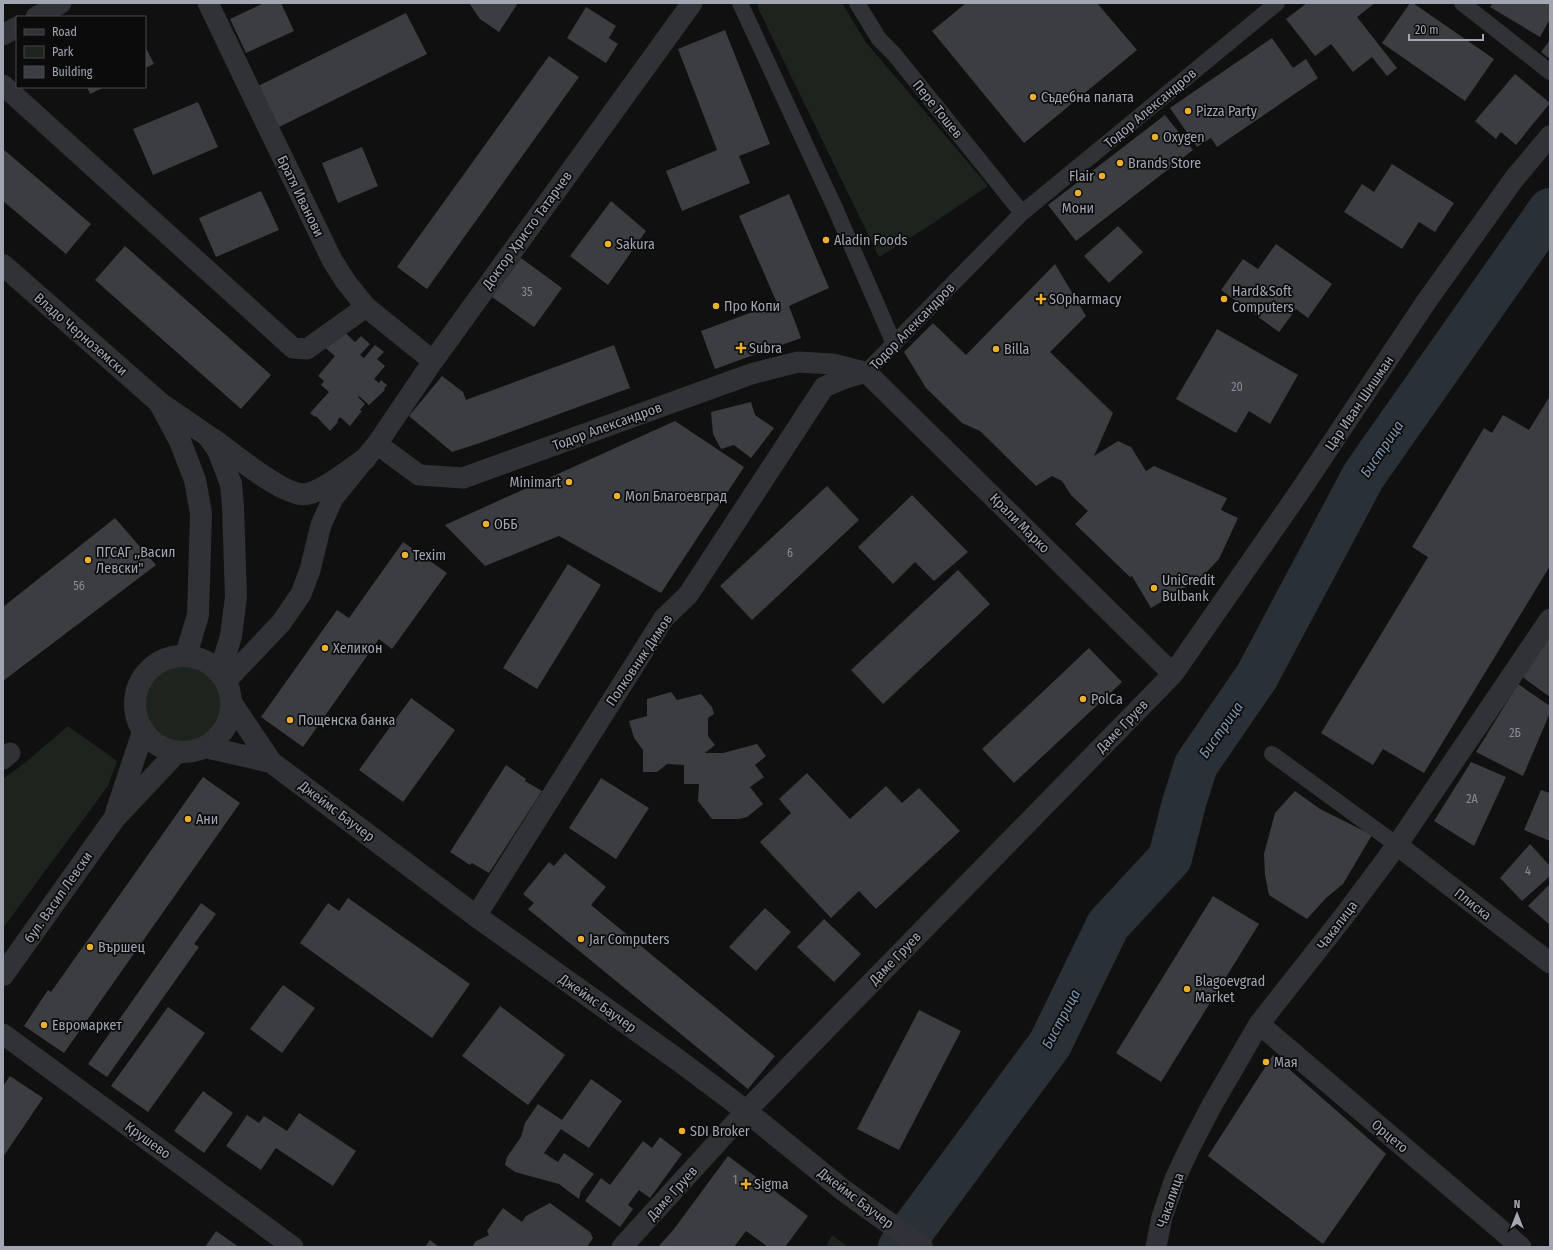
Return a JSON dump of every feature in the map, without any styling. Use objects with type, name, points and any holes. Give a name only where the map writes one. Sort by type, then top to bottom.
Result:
[{"type":"street","points":[[38,16],[61,3]]},
{"type":"street","name":"Братя Иванови","points":[[208,3],[332,260],[346,282],[366,307],[433,360]]},
{"type":"street","name":"Доктор Христо Татарчев","points":[[371,452],[433,360],[692,3]]},
{"type":"street","points":[[740,3],[835,208],[894,344]]},
{"type":"street","name":"Пере Тошев","points":[[857,3],[880,39],[894,54],[1022,213]]},
{"type":"street","name":"Тодор Александров","points":[[371,452],[419,475],[463,478],[751,374],[798,362],[833,364],[866,372],[1022,213],[1277,3]]},
{"type":"street","points":[[1462,3],[1550,72]]},
{"type":"street","points":[[3,35],[16,28]]},
{"type":"street","points":[[3,85],[293,348],[307,350],[366,307]]},
{"type":"street","name":"Цар Иван Шишман","points":[[1173,674],[1300,491],[1426,302],[1514,179],[1550,136]]},
{"type":"street","name":"Владо Черноземски","points":[[3,265],[160,403]]},
{"type":"street","name":"Крали Марко","points":[[866,372],[1173,674]]},
{"type":"street","name":"Полковник Димов","points":[[476,916],[664,618],[688,595],[824,387],[843,378],[866,372]]},
{"type":"street","points":[[160,403],[273,482],[284,489],[300,495],[316,491],[371,452]]},
{"type":"street","points":[[160,403],[180,441],[195,480],[201,513],[198,614],[186,655]]},
{"type":"street","points":[[208,436],[218,450],[225,467],[231,484],[233,506],[236,597],[231,636],[223,676]]},
{"type":"street","points":[[223,676],[281,623],[301,594],[310,570],[321,525],[333,498],[371,452]]},
{"type":"street","name":"Чакалица","points":[[1156,1247],[1162,1217],[1175,1179],[1212,1105],[1259,1024],[1341,920],[1397,845],[1550,619]]},
{"type":"street","points":[[186,655],[199,658],[210,664],[223,676],[231,692],[232,704],[230,718],[225,730],[216,740],[205,748],[191,752],[177,752],[164,748],[152,741],[143,732],[136,718],[135,702],[138,687],[141,681],[145,674],[156,664],[171,657],[186,655]]},
{"type":"street","name":"Даме Груев","points":[[622,1247],[746,1111],[1173,674]]},
{"type":"street","points":[[232,704],[271,762]]},
{"type":"street","name":"бул. Васил Левски","points":[[114,820],[143,732]]},
{"type":"street","points":[[205,748],[271,762]]},
{"type":"street","name":"бул. Васил Левски","points":[[3,975],[114,820],[177,752]]},
{"type":"street","points":[[1272,754],[1397,845]]},
{"type":"street","name":"Джеймс Баучер","points":[[271,762],[476,916],[678,1060],[746,1111],[856,1199],[922,1247]]},
{"type":"street","name":"Плиска","points":[[1397,845],[1550,963]]},
{"type":"street","name":"Орцето","points":[[1259,1024],[1521,1247]]},
{"type":"street","name":"Крушево","points":[[3,1034],[293,1247]]},
{"type":"green space","points":[[758,3],[842,3],[865,41],[988,186],[929,226],[879,257],[758,8]]},
{"type":"green space","points":[[183,664],[198,667],[211,676],[220,689],[223,704],[220,719],[211,732],[198,741],[183,744],[168,741],[155,732],[146,719],[143,704],[146,689],[155,676],[168,667]]},
{"type":"green space","points":[[68,726],[117,761],[108,786],[3,928],[3,779],[27,761]]},
{"type":"green space","points":[[832,1235],[848,1247],[826,1247]]},
{"type":"building","points":[[264,3],[281,3],[294,31],[246,53],[230,19]]},
{"type":"building","points":[[469,3],[518,3],[499,32],[480,19]]},
{"type":"building","name":"Съдебна палата","points":[[966,3],[1097,3],[1137,50],[1024,143],[932,31]]},
{"type":"building","points":[[1307,3],[1375,3],[1357,17],[1397,68],[1387,76],[1372,57],[1353,72],[1331,44],[1315,56],[1286,19]]},
{"type":"building","points":[[1410,3],[1413,3],[1494,59],[1465,101],[1382,43]]},
{"type":"building","points":[[1493,3],[1550,3],[1550,19],[1540,37],[1490,7]]},
{"type":"building","points":[[586,7],[616,26],[609,38],[618,44],[606,63],[567,38]]},
{"type":"building","points":[[406,13],[427,54],[279,127],[258,86]]},
{"type":"building","points":[[725,30],[770,144],[739,156],[750,183],[682,211],[666,171],[717,150],[678,49]]},
{"type":"building","points":[[1272,38],[1293,68],[1306,59],[1318,78],[1217,147],[1211,138],[1197,147],[1170,108]]},
{"type":"building","points":[[1550,40],[1550,59],[1541,52]]},
{"type":"building","points":[[146,48],[154,64],[146,68]]},
{"type":"building","points":[[549,56],[579,77],[427,289],[397,267]]},
{"type":"building","points":[[1515,74],[1550,103],[1516,145],[1501,132],[1496,139],[1475,121]]},
{"type":"building","points":[[87,88],[103,88],[90,94]]},
{"type":"building","points":[[198,102],[218,147],[153,175],[133,129]]},
{"type":"building","points":[[1165,115],[1193,150],[1076,241],[1048,205]]},
{"type":"building","points":[[362,147],[378,186],[338,203],[322,163]]},
{"type":"building","points":[[3,149],[91,224],[66,254],[3,201]]},
{"type":"building","points":[[1392,164],[1454,203],[1435,232],[1419,222],[1402,249],[1344,212],[1362,184],[1374,192]]},
{"type":"building","points":[[261,191],[279,230],[216,257],[199,218]]},
{"type":"building","points":[[789,194],[829,288],[789,306],[801,338],[715,369],[701,331],[777,303],[739,216]]},
{"type":"building","name":"Sakura","points":[[611,201],[646,231],[608,285],[570,256]]},
{"type":"building","points":[[1118,226],[1143,252],[1109,283],[1084,256]]},
{"type":"building","points":[[1276,244],[1332,284],[1308,318],[1296,309],[1279,332],[1221,290],[1243,259],[1258,269]]},
{"type":"building","points":[[125,246],[271,375],[241,409],[95,280]]},
{"type":"building","points":[[521,258],[562,288],[534,327],[492,297]]},
{"type":"building","points":[[1055,264],[1086,316],[1050,352],[1113,413],[1094,456],[1118,441],[1131,447],[1146,471],[1154,466],[1227,498],[1221,510],[1238,518],[1219,559],[1201,578],[1151,608],[1132,576],[1130,577],[1075,524],[1088,511],[1071,495],[1062,481],[1052,476],[1036,486],[980,431],[962,423],[926,388],[904,352],[933,323],[966,355]]},
{"type":"building","points":[[339,327],[355,342],[361,336],[370,344],[360,355],[364,358],[375,345],[384,352],[377,359],[385,366],[374,379],[379,383],[381,380],[387,385],[384,389],[385,390],[369,405],[359,396],[358,397],[365,404],[360,410],[362,411],[350,426],[340,417],[337,421],[338,422],[330,431],[316,416],[315,417],[310,413],[329,392],[321,385],[324,381],[318,376],[335,356],[323,346]]},
{"type":"building","points":[[1217,329],[1298,375],[1270,424],[1249,411],[1236,433],[1176,399]]},
{"type":"building","points":[[614,345],[630,388],[480,443],[452,452],[409,416],[442,376],[463,392],[466,400]]},
{"type":"building","points":[[1550,396],[1550,566],[1424,773],[1383,749],[1373,765],[1321,733],[1428,557],[1412,547],[1484,428],[1492,433],[1503,415],[1529,430]]},
{"type":"building","points":[[751,402],[755,415],[774,428],[751,458],[734,445],[721,449],[713,434],[711,412]]},
{"type":"building","name":"Мол Благоевград","points":[[675,421],[744,467],[661,593],[559,536],[485,566],[445,525]]},
{"type":"building","points":[[827,486],[859,520],[752,620],[720,586]]},
{"type":"building","points":[[912,495],[968,552],[934,581],[915,562],[893,584],[858,547]]},
{"type":"building","points":[[115,518],[156,565],[3,681],[3,607]]},
{"type":"building","points":[[403,542],[447,573],[392,649],[379,639],[303,747],[261,717],[337,610],[349,618]]},
{"type":"building","points":[[568,564],[601,585],[537,689],[503,668]]},
{"type":"building","points":[[958,570],[990,604],[883,704],[851,670]]},
{"type":"building","points":[[1550,630],[1550,697],[1521,676]]},
{"type":"building","points":[[1089,648],[1122,682],[1014,783],[982,749]]},
{"type":"building","points":[[1518,684],[1550,706],[1550,713],[1523,776],[1476,752]]},
{"type":"building","points":[[671,692],[677,700],[701,694],[712,707],[714,714],[708,718],[708,736],[715,745],[705,753],[723,753],[757,744],[766,756],[755,765],[764,777],[750,787],[763,804],[747,817],[739,819],[712,819],[698,801],[699,784],[684,784],[684,765],[667,764],[657,772],[643,772],[643,750],[634,738],[629,721],[647,716],[647,699]]},
{"type":"building","points":[[411,698],[455,730],[403,802],[359,770]]},
{"type":"building","points":[[1471,762],[1506,777],[1474,846],[1434,821]]},
{"type":"building","points":[[506,765],[526,779],[525,781],[542,791],[489,873],[472,863],[470,865],[450,852]]},
{"type":"building","points":[[807,773],[850,819],[886,786],[902,803],[919,788],[960,831],[876,909],[859,891],[831,918],[760,842],[791,813],[779,799]]},
{"type":"building","points":[[203,777],[240,803],[64,1053],[24,1026],[48,990],[51,992]]},
{"type":"building","points":[[601,778],[649,808],[616,859],[569,828]]},
{"type":"building","points":[[1541,790],[1550,793],[1550,841],[1524,830]]},
{"type":"building","points":[[1295,791],[1320,809],[1372,835],[1343,884],[1326,898],[1307,919],[1269,895],[1265,875],[1264,854],[1275,813]]},
{"type":"building","points":[[1530,844],[1550,866],[1550,876],[1522,901],[1500,878]]},
{"type":"building","points":[[565,853],[606,887],[591,905],[775,1056],[748,1089],[528,909],[534,903],[523,894],[549,862],[554,866]]},
{"type":"building","points":[[1550,884],[1550,925],[1528,906]]},
{"type":"building","name":"Blagoevgrad Market","points":[[1213,896],[1259,924],[1161,1082],[1116,1053]]},
{"type":"building","points":[[348,898],[470,984],[432,1038],[300,943],[328,903],[339,911]]},
{"type":"building","points":[[201,903],[216,914],[194,944],[199,947],[107,1077],[88,1064]]},
{"type":"building","points":[[765,908],[791,932],[756,971],[729,947]]},
{"type":"building","points":[[824,919],[861,954],[834,982],[797,947]]},
{"type":"building","points":[[283,985],[315,1008],[282,1053],[250,1029]]},
{"type":"building","points":[[500,1006],[565,1055],[528,1105],[462,1056]]},
{"type":"building","points":[[168,1007],[205,1033],[148,1112],[111,1086]]},
{"type":"building","points":[[919,1010],[961,1031],[899,1150],[857,1129]]},
{"type":"building","points":[[1273,1055],[1386,1154],[1323,1244],[1208,1156]]},
{"type":"building","points":[[10,1076],[43,1098],[3,1157],[3,1086]]},
{"type":"building","points":[[591,1079],[622,1101],[589,1148],[561,1129],[544,1153],[558,1162],[564,1153],[594,1174],[581,1191],[579,1199],[559,1184],[515,1172],[505,1165],[507,1157],[521,1137],[525,1123],[538,1104],[562,1120]]},
{"type":"building","points":[[203,1091],[233,1113],[204,1153],[174,1131]]},
{"type":"building","points":[[299,1113],[356,1151],[333,1186],[276,1148],[261,1170],[226,1146],[247,1115],[259,1123],[264,1116],[287,1131]]},
{"type":"building","points":[[660,1137],[682,1154],[650,1198],[639,1190],[628,1205],[633,1209],[620,1227],[585,1201],[601,1178],[610,1185],[643,1141],[652,1148]]},
{"type":"building","points":[[728,1156],[808,1216],[785,1247],[768,1247],[746,1231],[734,1247],[658,1247],[674,1229]]},
{"type":"building","points":[[550,1203],[590,1232],[593,1238],[587,1247],[472,1247],[476,1241],[489,1235],[487,1231],[503,1208],[522,1222],[526,1216]]},
{"type":"building","points":[[216,1231],[239,1247],[205,1247]]},
{"type":"building","points":[[430,1240],[439,1247],[425,1247]]},
{"type":"waterway","name":"Бистрица","points":[[900,1247],[1050,1044],[1108,925],[1170,858],[1184,803],[1196,765],[1257,676],[1364,475],[1550,210]]},
{"type":"place","name":"Съдебна палата","points":[[1033,97]]},
{"type":"place","name":"Pizza Party","points":[[1188,111]]},
{"type":"place","name":"Oxygen","points":[[1155,137]]},
{"type":"place","name":"Brands Store","points":[[1120,163]]},
{"type":"place","name":"Flair","points":[[1102,176]]},
{"type":"place","name":"Мони","points":[[1078,193]]},
{"type":"place","name":"Aladin Foods","points":[[826,240]]},
{"type":"place","name":"Sakura","points":[[608,244]]},
{"type":"place","name":"SOpharmacy","points":[[1041,299]]},
{"type":"place","name":"Hard&Soft Computers","points":[[1224,299]]},
{"type":"place","name":"Про Копи","points":[[716,306]]},
{"type":"place","name":"Subra","points":[[741,348]]},
{"type":"place","name":"Billa","points":[[996,349]]},
{"type":"place","name":"Minimart","points":[[569,482]]},
{"type":"place","name":"Мол Благоевград","points":[[617,496]]},
{"type":"place","name":"ОББ","points":[[486,524]]},
{"type":"place","name":"Texim","points":[[405,555]]},
{"type":"place","name":"ПГСАГ ,,Васил Левски\"","points":[[88,560]]},
{"type":"place","name":"UniCredit Bulbank","points":[[1154,588]]},
{"type":"place","name":"Хеликон","points":[[325,648]]},
{"type":"place","name":"PolCa","points":[[1083,699]]},
{"type":"place","name":"Пощенска банка","points":[[290,720]]},
{"type":"place","name":"Ани","points":[[188,819]]},
{"type":"place","name":"Jar Computers","points":[[581,939]]},
{"type":"place","name":"Вършец","points":[[90,947]]},
{"type":"place","name":"Blagoevgrad Market","points":[[1187,989]]},
{"type":"place","name":"Евромаркет","points":[[44,1025]]},
{"type":"place","name":"Мая","points":[[1266,1062]]},
{"type":"place","name":"SDI Broker","points":[[682,1131]]},
{"type":"place","name":"Sigma","points":[[746,1184]]}]
